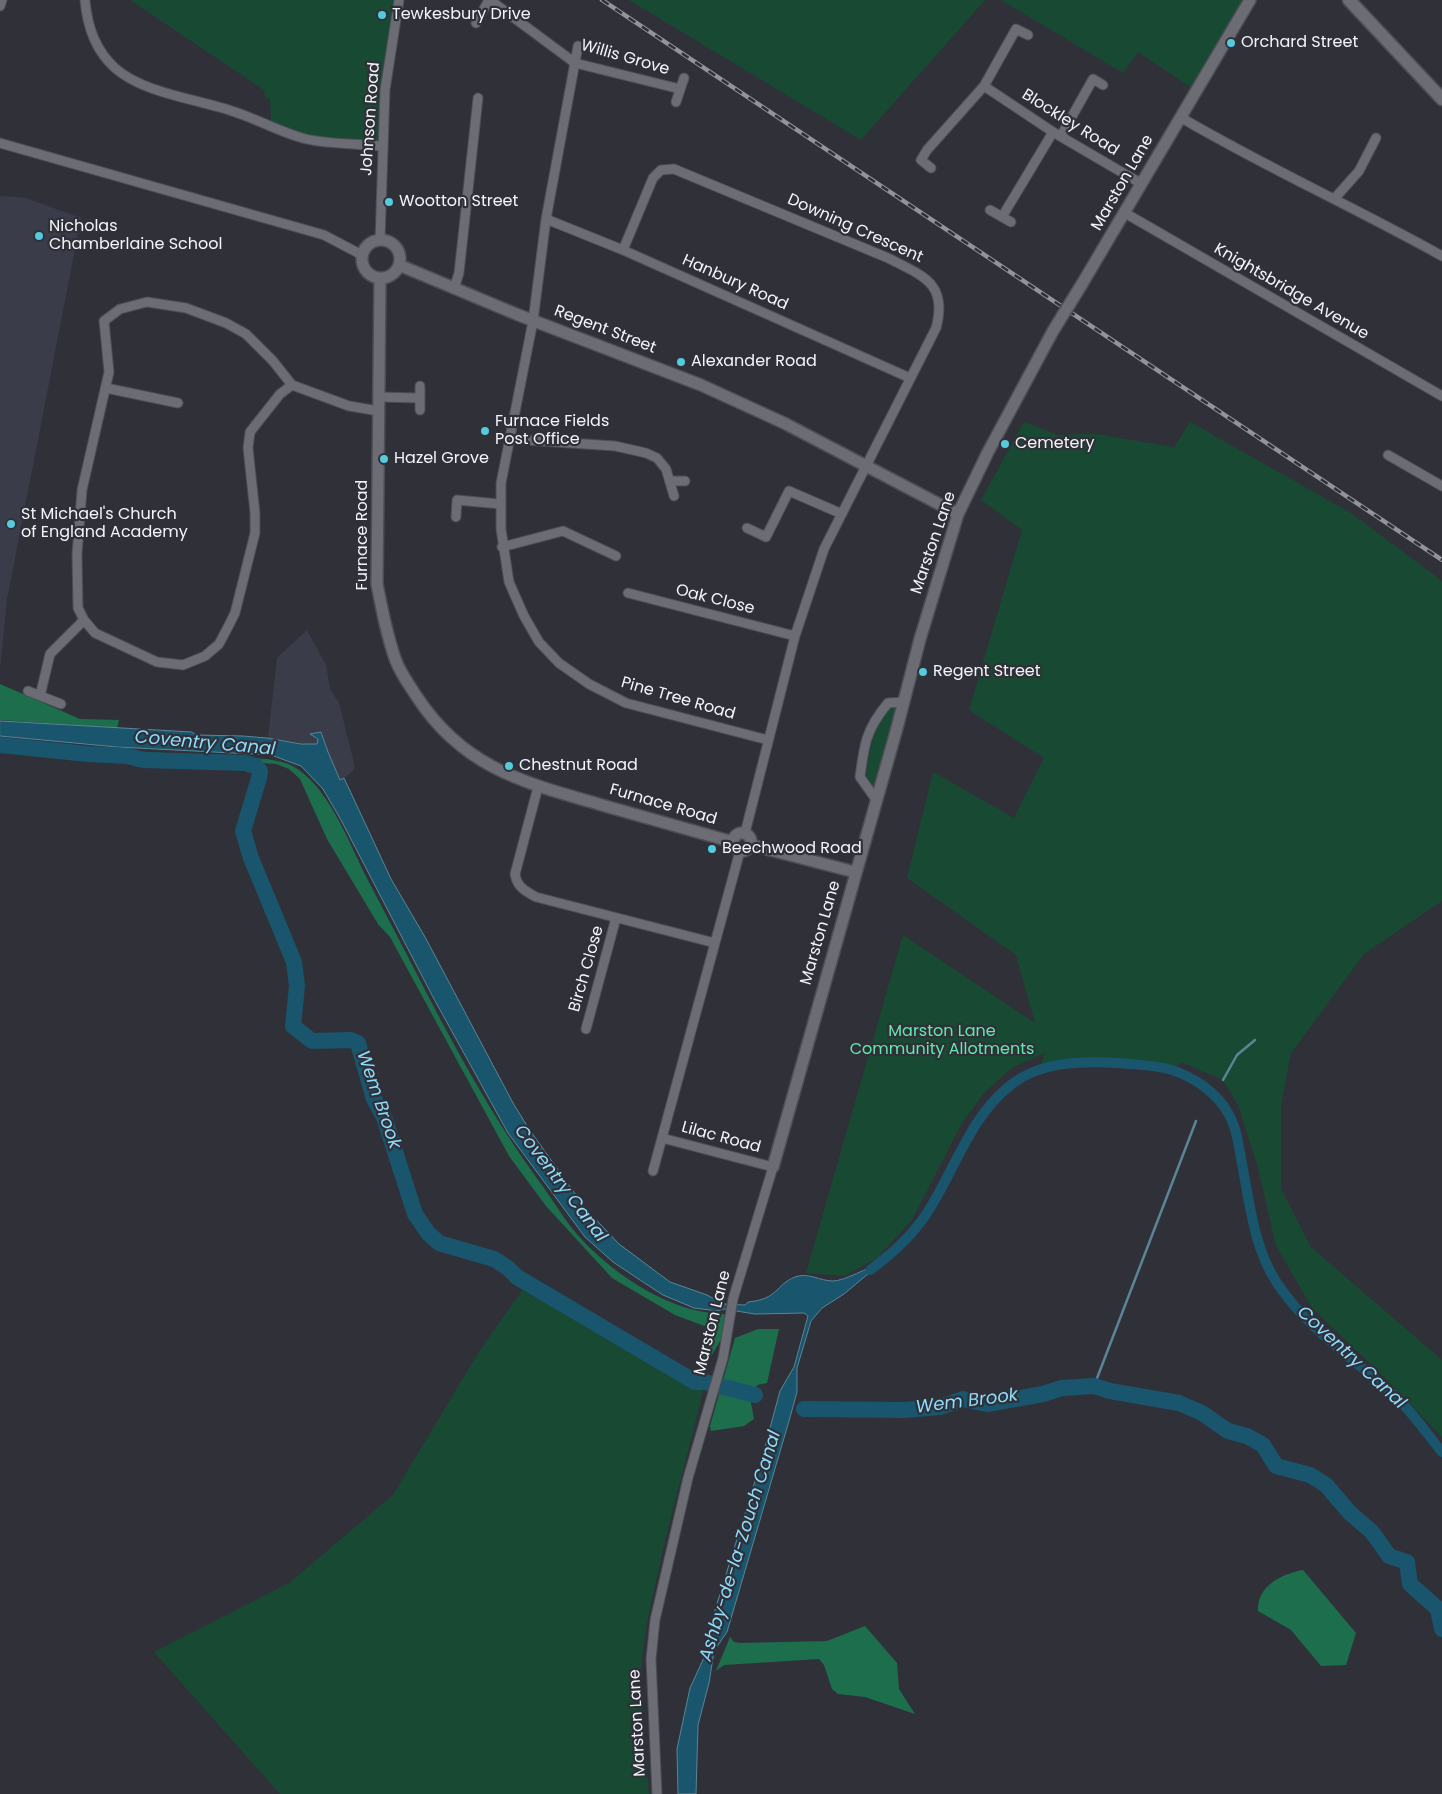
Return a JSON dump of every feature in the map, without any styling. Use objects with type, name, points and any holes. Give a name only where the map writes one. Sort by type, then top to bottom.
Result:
[{"type":"main road","points":[[1349,0],[1442,99]]},
{"type":"street","points":[[0,6],[2,0]]},
{"type":"street","points":[[85,0],[91,33],[99,49],[115,68],[133,79],[161,91],[238,113],[307,139],[382,146]]},
{"type":"street","name":"Johnson Road","points":[[380,241],[385,90],[399,0]]},
{"type":"street","name":"Willis Grove","points":[[476,22],[489,0],[575,63],[680,89]]},
{"type":"street","name":"Marston Lane","points":[[657,1794],[651,1659],[655,1620],[688,1478],[717,1378],[730,1319],[732,1299],[773,1167],[855,872],[958,514],[988,452],[1053,331],[1125,213],[1250,0]]},
{"type":"street","points":[[931,168],[921,160],[926,150],[984,86],[1016,29],[1028,35]]},
{"type":"street","points":[[533,321],[546,219],[578,46]]},
{"type":"street","name":"Willis Grove","points":[[676,102],[684,78]]},
{"type":"street","points":[[1002,217],[1093,79],[1103,84]]},
{"type":"street","name":"Blockley Road","points":[[984,86],[1057,134],[1142,184]]},
{"type":"street","points":[[454,288],[459,273],[478,98]]},
{"type":"street","points":[[1180,118],[1228,145],[1442,256]]},
{"type":"street","points":[[1334,199],[1359,171],[1376,138]]},
{"type":"street","points":[[0,143],[324,235],[362,255]]},
{"type":"street","name":"Downing Crescent","points":[[623,250],[653,178],[661,170],[674,168],[888,258],[921,275],[935,288],[941,310],[936,328],[866,465]]},
{"type":"street","points":[[990,210],[1011,222]]},
{"type":"street","name":"Knightsbridge Avenue","points":[[1125,213],[1442,396]]},
{"type":"street","name":"Hanbury Road","points":[[546,219],[623,250],[910,378]]},
{"type":"street","points":[[380,241],[394,246],[399,255],[399,265],[389,276],[380,278],[365,271],[362,255],[368,245],[380,241]]},
{"type":"street","name":"Regent Street","points":[[399,265],[533,321],[702,385],[784,423],[958,514]]},
{"type":"street","name":"Furnace Road","points":[[380,278],[377,584],[382,611],[396,661],[422,706],[451,739],[467,753],[499,771],[538,787],[736,846]]},
{"type":"street","points":[[292,385],[280,394],[250,432],[248,448],[255,513],[255,533],[234,613],[218,644],[206,656],[190,664],[172,665],[157,662],[95,633],[84,620],[78,608],[77,554],[82,490],[109,372],[104,321],[120,309],[147,302],[186,308],[226,323],[246,334],[273,361],[292,385],[349,406],[379,411]]},
{"type":"street","name":"Pine Tree Road","points":[[533,321],[501,482],[500,504],[502,547],[509,582],[524,616],[539,642],[574,675],[626,703],[768,740]]},
{"type":"street","points":[[420,386],[420,410]]},
{"type":"street","points":[[106,388],[178,403]]},
{"type":"street","points":[[380,397],[420,398]]},
{"type":"street","points":[[510,439],[615,446],[646,453],[657,458],[666,469],[674,496]]},
{"type":"street","points":[[1388,455],[1442,486]]},
{"type":"street","points":[[745,833],[795,636],[824,549],[866,465]]},
{"type":"street","points":[[670,481],[685,481]]},
{"type":"street","points":[[747,528],[766,537],[789,491],[842,514]]},
{"type":"street","points":[[456,517],[458,500],[500,504]]},
{"type":"street","points":[[502,547],[563,531],[616,556]]},
{"type":"street","name":"Oak Close","points":[[628,593],[795,636]]},
{"type":"street","points":[[40,696],[50,654],[84,620]]},
{"type":"street","points":[[28,691],[61,704]]},
{"type":"street","points":[[876,801],[860,777],[865,740],[874,720],[888,703],[904,702]]},
{"type":"street","points":[[538,787],[518,856],[515,874],[516,883],[525,891],[536,897],[715,943]]},
{"type":"street","points":[[736,846],[746,851],[751,845],[751,839],[745,833]]},
{"type":"street","points":[[653,1171],[715,943],[737,834],[745,833]]},
{"type":"street","points":[[751,845],[855,872]]},
{"type":"street","name":"Birch Close","points":[[586,1029],[616,918]]},
{"type":"street","name":"Lilac Road","points":[[662,1138],[773,1167]]},
{"type":"shaded area","name":"St Michael's Church of England Academy","points":[[0,196],[26,198],[81,218],[7,599],[0,669]]},
{"type":"shaded area","points":[[307,630],[326,665],[330,689],[339,703],[355,767],[351,773],[341,780],[327,752],[322,733],[316,737],[318,741],[315,745],[268,738],[277,658]]},
{"type":"green space","points":[[130,0],[396,0],[380,143],[308,137],[271,122],[270,99],[265,98],[264,90]]},
{"type":"green space","points":[[629,0],[985,0],[861,140]]},
{"type":"green space","points":[[1001,0],[1247,0],[1193,89],[1138,52],[1123,73]]},
{"type":"green space","name":"Marston Lane Community Allotments","points":[[1024,422],[1058,435],[1096,434],[1174,447],[1190,422],[1351,513],[1442,581],[1442,901],[1364,954],[1291,1053],[1281,1106],[1281,1189],[1311,1247],[1442,1360],[1442,1437],[1383,1376],[1312,1308],[1276,1246],[1258,1168],[1238,1105],[1223,1080],[1181,1062],[1173,1070],[1083,1061],[1039,1070],[1045,1053],[1013,1067],[985,1092],[962,1123],[912,1220],[877,1258],[845,1276],[806,1273],[903,935],[1035,1023],[1016,955],[907,878],[933,772],[1014,818],[1044,758],[969,710],[1022,530],[981,500]]},
{"type":"green space","points":[[0,684],[80,719],[119,720],[117,728],[0,720]]},
{"type":"green space","points":[[889,707],[898,708],[875,792],[866,783],[868,762],[875,734]]},
{"type":"green space","points":[[131,751],[267,759],[289,764],[309,778],[331,806],[469,1072],[512,1143],[570,1226],[597,1255],[648,1291],[685,1307],[704,1312],[724,1314],[727,1318],[722,1338],[707,1363],[700,1359],[715,1330],[675,1315],[612,1278],[546,1206],[509,1156],[390,937],[378,924],[327,839],[300,779],[289,769],[276,764],[141,754]]},
{"type":"green space","points":[[528,1282],[675,1371],[695,1382],[705,1382],[662,1557],[644,1644],[642,1664],[643,1729],[649,1794],[280,1794],[154,1652],[289,1583],[393,1495],[480,1350]]},
{"type":"green space","points":[[758,1329],[779,1329],[767,1383],[757,1385],[751,1403],[754,1419],[744,1426],[711,1431],[710,1426],[735,1338]]},
{"type":"green space","points":[[1303,1570],[1356,1633],[1346,1665],[1321,1666],[1291,1630],[1258,1611],[1259,1602],[1266,1588],[1279,1578]]},
{"type":"green space","points":[[865,1626],[897,1663],[899,1689],[915,1714],[865,1697],[838,1694],[832,1689],[824,1665],[819,1659],[724,1665],[716,1671],[730,1637],[734,1642],[740,1643],[827,1641]]},
{"type":"water","name":"Ashby-de-la-Zouch Canal","points":[[0,721],[192,732],[196,735],[267,738],[301,744],[317,744],[318,739],[310,734],[321,732],[340,780],[344,778],[391,879],[425,937],[513,1103],[529,1129],[586,1209],[619,1244],[670,1282],[707,1295],[724,1304],[745,1305],[748,1302],[766,1298],[795,1277],[809,1276],[833,1281],[881,1263],[844,1294],[822,1308],[811,1321],[797,1368],[797,1392],[727,1632],[714,1651],[709,1683],[698,1725],[696,1794],[678,1794],[677,1749],[690,1688],[708,1649],[715,1610],[760,1465],[780,1391],[794,1367],[808,1316],[804,1313],[755,1314],[724,1309],[717,1311],[694,1308],[663,1295],[643,1282],[613,1262],[585,1237],[508,1133],[434,999],[341,820],[323,789],[301,766],[271,755],[117,747],[0,736]]},
{"type":"waterway","name":"Wem Brook","points":[[0,745],[128,756],[143,760],[245,763],[256,766],[260,771],[259,778],[243,831],[251,858],[294,962],[297,986],[293,1026],[312,1041],[351,1040],[358,1043],[374,1099],[384,1117],[415,1214],[428,1233],[439,1243],[494,1259],[508,1268],[517,1277],[695,1382],[705,1382],[755,1395]]},
{"type":"waterway","points":[[1223,1080],[1237,1055],[1255,1040]]},
{"type":"waterway","name":"Coventry Canal","points":[[870,1270],[886,1258],[915,1229],[927,1213],[964,1144],[985,1112],[997,1097],[1024,1076],[1064,1064],[1092,1062],[1153,1066],[1172,1070],[1196,1081],[1211,1092],[1231,1119],[1237,1138],[1258,1241],[1269,1270],[1289,1300],[1333,1344],[1381,1383],[1402,1403],[1442,1452]]},
{"type":"waterway","points":[[1094,1386],[1196,1121]]},
{"type":"waterway","name":"Wem Brook","points":[[804,1409],[905,1410],[940,1407],[963,1399],[987,1404],[1043,1394],[1062,1388],[1094,1386],[1110,1391],[1179,1403],[1202,1413],[1228,1431],[1247,1436],[1263,1445],[1276,1466],[1310,1475],[1326,1485],[1350,1513],[1372,1532],[1389,1556],[1407,1562],[1410,1584],[1438,1609],[1442,1629]]},
{"type":"railway","points":[[602,0],[1442,560]]},
{"type":"place","name":"Tewkesbury Drive","points":[[382,15]]},
{"type":"place","name":"Orchard Street","points":[[1231,43]]},
{"type":"place","name":"Wootton Street","points":[[389,202]]},
{"type":"place","name":"Nicholas Chamberlaine School","points":[[39,236]]},
{"type":"place","name":"Alexander Road","points":[[681,362]]},
{"type":"place","name":"Furnace Fields Post Office","points":[[485,431]]},
{"type":"place","name":"Cemetery","points":[[1005,444]]},
{"type":"place","name":"Hazel Grove","points":[[384,459]]},
{"type":"place","name":"St Michael's Church of England Academy","points":[[11,524]]},
{"type":"place","name":"Regent Street","points":[[923,672]]},
{"type":"place","name":"Chestnut Road","points":[[509,766]]},
{"type":"place","name":"Beechwood Road","points":[[712,849]]}]
